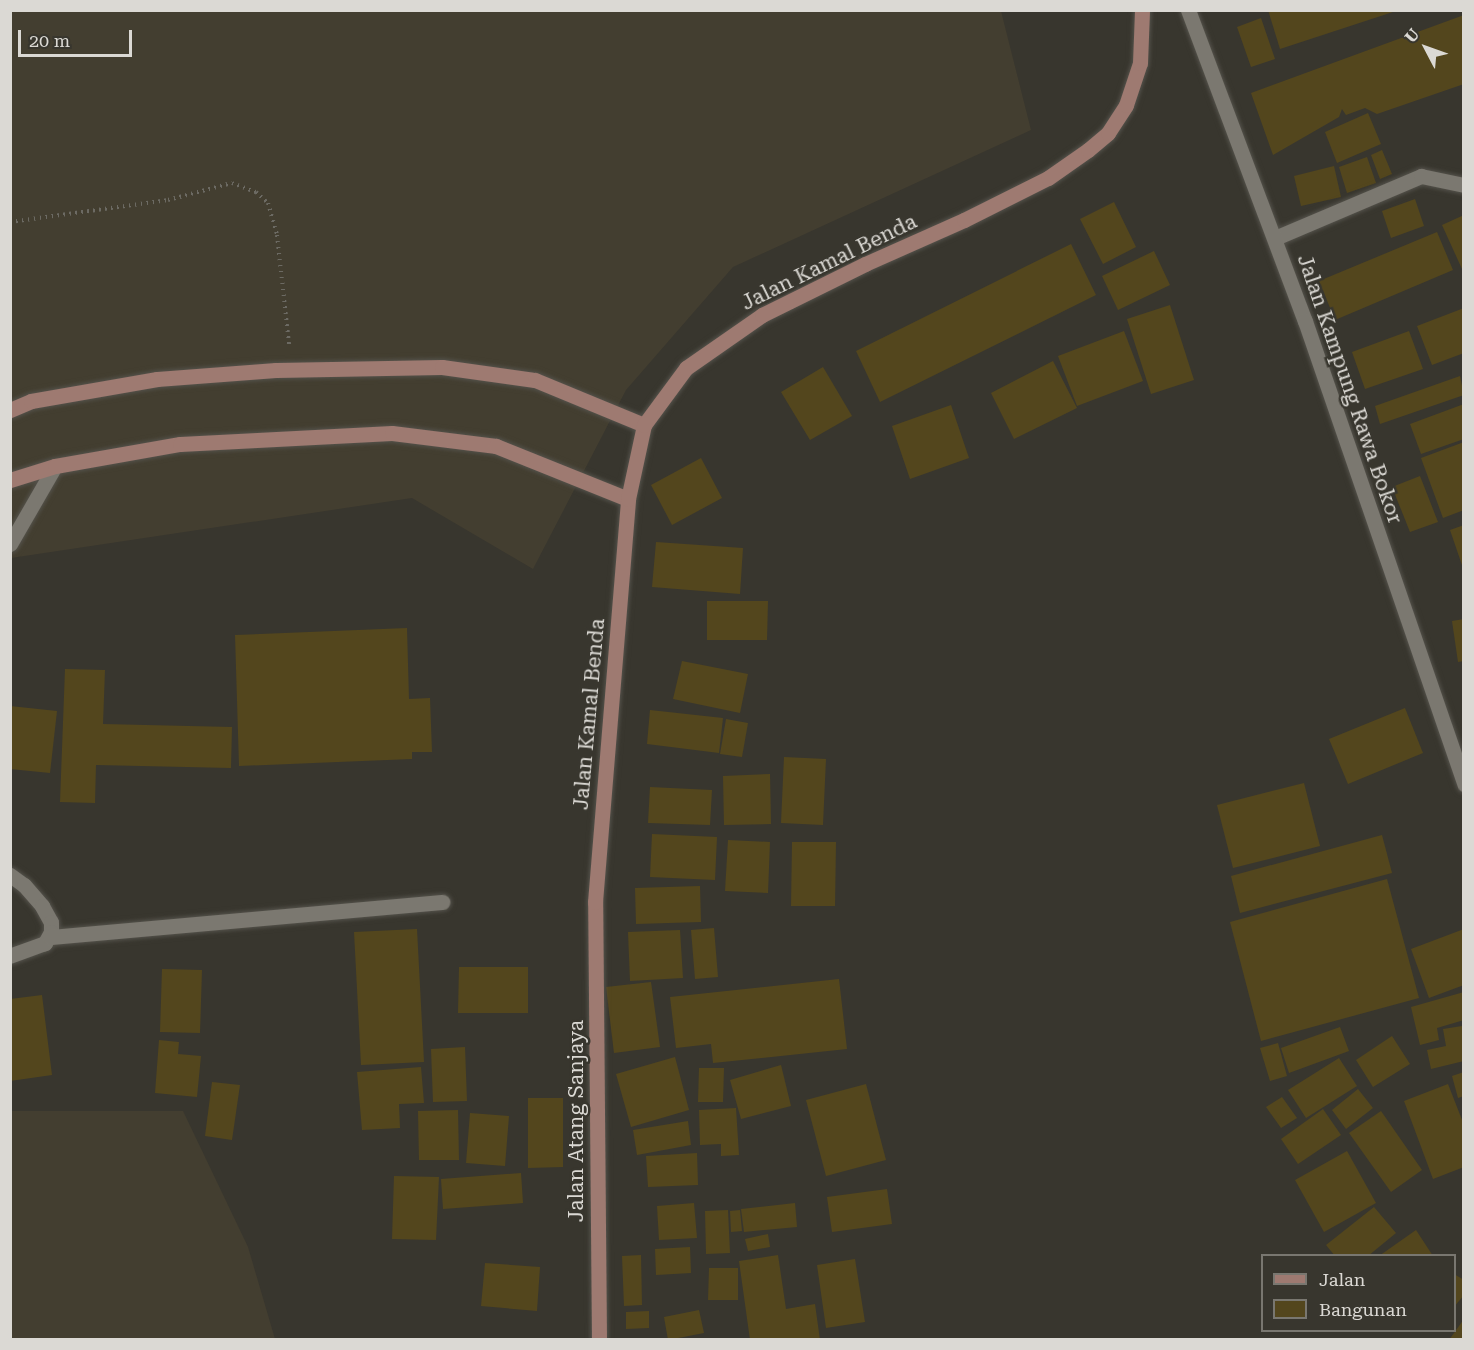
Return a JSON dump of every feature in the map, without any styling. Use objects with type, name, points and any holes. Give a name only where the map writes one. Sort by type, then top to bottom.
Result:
[{"type":"main road","name":"Jalan Kamal Benda","points":[[595,902],[628,499],[644,425],[686,368],[762,315],[1048,178],[1088,150],[1108,133],[1126,105],[1140,63],[1143,10]]},
{"type":"main road","points":[[10,410],[31,401],[157,379],[276,370],[442,367],[535,380],[644,425]]},
{"type":"main road","points":[[10,480],[55,466],[180,444],[392,433],[496,446],[628,499]]},
{"type":"main road","name":"Jalan Atang Sanjaya","points":[[595,902],[598,1340]]},
{"type":"street","name":"Jalan Kampung Rawa Bokor","points":[[1188,10],[1282,235],[1464,784]]},
{"type":"street","points":[[1282,235],[1420,176],[1464,185]]},
{"type":"street","points":[[10,544],[55,466]]},
{"type":"street","points":[[10,876],[24,885],[42,906],[51,922],[50,937],[45,943],[10,956]]},
{"type":"street","points":[[50,937],[442,902]]},
{"type":"path","points":[[10,222],[168,200],[232,183],[256,192],[268,203],[277,235],[290,354],[276,370]]},
{"type":"shaded area","points":[[11,11],[1001,11],[1031,130],[733,267],[626,390],[533,569],[412,498],[11,558]]},
{"type":"shaded area","points":[[11,1111],[183,1111],[248,1247],[275,1339],[11,1339]]},
{"type":"building","points":[[1268,10],[1396,10],[1396,11],[1280,49]]},
{"type":"building","points":[[1464,15],[1464,84],[1377,114],[1365,108],[1346,115],[1342,109],[1339,117],[1273,155],[1251,93]]},
{"type":"building","points":[[1261,18],[1275,59],[1251,67],[1237,27]]},
{"type":"building","points":[[1368,113],[1381,144],[1337,163],[1325,132]]},
{"type":"building","points":[[1382,150],[1392,174],[1380,179],[1371,155]]},
{"type":"building","points":[[1367,157],[1376,183],[1347,193],[1339,167]]},
{"type":"building","points":[[1334,166],[1341,197],[1301,206],[1294,176]]},
{"type":"building","points":[[1415,199],[1424,226],[1391,238],[1382,211]]},
{"type":"building","points":[[1114,202],[1136,247],[1103,264],[1080,219]]},
{"type":"building","points":[[1464,215],[1464,268],[1462,269],[1442,225]]},
{"type":"building","points":[[1437,232],[1453,270],[1335,320],[1319,281]]},
{"type":"building","points":[[1071,244],[1096,295],[880,402],[856,351]]},
{"type":"building","points":[[1154,251],[1170,285],[1118,310],[1102,276]]},
{"type":"building","points":[[1170,305],[1194,380],[1151,394],[1127,319]]},
{"type":"building","points":[[1464,308],[1464,353],[1432,365],[1417,326]]},
{"type":"building","points":[[1124,331],[1143,381],[1077,406],[1058,356]]},
{"type":"building","points":[[1409,331],[1423,369],[1365,389],[1352,352]]},
{"type":"building","points":[[1053,361],[1077,408],[1014,439],[991,393]]},
{"type":"building","points":[[823,367],[852,416],[810,440],[781,392]]},
{"type":"building","points":[[1460,376],[1464,395],[1380,424],[1375,406]]},
{"type":"building","points":[[1464,404],[1464,439],[1421,454],[1410,424]]},
{"type":"building","points":[[951,405],[969,458],[910,479],[892,426]]},
{"type":"building","points":[[1464,442],[1464,510],[1443,518],[1421,458]]},
{"type":"building","points":[[701,458],[722,498],[672,525],[651,485]]},
{"type":"building","points":[[1420,476],[1438,522],[1410,532],[1392,487]]},
{"type":"building","points":[[1464,525],[1464,568],[1463,568],[1450,530]]},
{"type":"building","points":[[656,542],[743,548],[740,594],[652,587]]},
{"type":"building","points":[[707,601],[768,601],[767,640],[707,640]]},
{"type":"building","points":[[1464,619],[1464,661],[1458,662],[1452,621]]},
{"type":"building","points":[[407,628],[409,699],[430,698],[432,752],[412,752],[412,759],[239,766],[235,635]]},
{"type":"building","points":[[682,661],[748,674],[740,713],[673,699]]},
{"type":"building","points":[[65,669],[105,670],[103,724],[232,727],[231,768],[96,765],[95,803],[60,802]]},
{"type":"building","points":[[10,706],[57,711],[50,773],[10,769]]},
{"type":"building","points":[[1405,708],[1423,753],[1348,784],[1329,739]]},
{"type":"building","points":[[650,710],[723,718],[719,753],[647,744]]},
{"type":"building","points":[[726,719],[748,723],[742,757],[720,754]]},
{"type":"building","points":[[784,757],[826,759],[823,825],[781,823]]},
{"type":"building","points":[[770,774],[771,824],[724,825],[723,776]]},
{"type":"building","points":[[1304,783],[1320,846],[1233,868],[1217,805]]},
{"type":"building","points":[[650,787],[712,790],[710,825],[648,823]]},
{"type":"building","points":[[652,834],[717,837],[715,880],[650,877]]},
{"type":"building","points":[[1382,835],[1392,873],[1240,913],[1231,876]]},
{"type":"building","points":[[728,840],[770,842],[768,893],[725,891]]},
{"type":"building","points":[[792,842],[836,842],[835,906],[791,906]]},
{"type":"building","points":[[1387,879],[1419,998],[1261,1041],[1230,922]]},
{"type":"building","points":[[700,886],[701,922],[636,924],[635,888]]},
{"type":"building","points":[[714,928],[718,977],[695,979],[691,930]]},
{"type":"building","points":[[417,929],[424,1062],[361,1065],[354,932]]},
{"type":"building","points":[[1464,929],[1464,985],[1429,998],[1411,949]]},
{"type":"building","points":[[680,930],[683,978],[630,981],[628,932]]},
{"type":"building","points":[[459,967],[528,967],[528,1013],[458,1013]]},
{"type":"building","points":[[162,969],[202,970],[200,1033],[160,1032]]},
{"type":"building","points":[[839,979],[847,1049],[713,1063],[711,1044],[676,1048],[670,997]]},
{"type":"building","points":[[651,982],[660,1047],[614,1053],[606,987]]},
{"type":"building","points":[[1464,992],[1464,1020],[1437,1028],[1439,1040],[1420,1045],[1411,1007]]},
{"type":"building","points":[[42,995],[52,1075],[10,1081],[10,999]]},
{"type":"building","points":[[1462,1026],[1464,1061],[1431,1069],[1427,1050],[1446,1046],[1443,1029]]},
{"type":"building","points":[[1340,1027],[1349,1051],[1289,1073],[1281,1048]]},
{"type":"building","points":[[1392,1036],[1410,1064],[1373,1087],[1356,1060]]},
{"type":"building","points":[[159,1040],[179,1042],[178,1054],[201,1056],[197,1097],[155,1093]]},
{"type":"building","points":[[1278,1043],[1287,1076],[1270,1081],[1260,1048]]},
{"type":"building","points":[[465,1047],[467,1101],[433,1102],[431,1049]]},
{"type":"building","points":[[675,1057],[689,1110],[631,1127],[616,1074]]},
{"type":"building","points":[[1339,1058],[1357,1086],[1306,1118],[1288,1090]]},
{"type":"building","points":[[781,1065],[791,1106],[741,1119],[730,1080]]},
{"type":"building","points":[[421,1067],[424,1103],[399,1104],[400,1128],[362,1130],[357,1072]]},
{"type":"building","points":[[699,1068],[724,1068],[723,1102],[698,1102]]},
{"type":"building","points":[[1464,1072],[1464,1096],[1458,1098],[1452,1076]]},
{"type":"building","points":[[212,1082],[240,1085],[232,1140],[205,1136]]},
{"type":"building","points":[[866,1084],[886,1160],[826,1176],[806,1100]]},
{"type":"building","points":[[1448,1084],[1464,1125],[1464,1167],[1433,1179],[1404,1101]]},
{"type":"building","points":[[1358,1089],[1373,1108],[1346,1129],[1332,1110]]},
{"type":"building","points":[[1282,1097],[1297,1118],[1281,1128],[1266,1107]]},
{"type":"building","points":[[528,1098],[563,1098],[563,1167],[528,1168]]},
{"type":"building","points":[[736,1108],[739,1155],[721,1156],[721,1144],[700,1145],[699,1110]]},
{"type":"building","points":[[1323,1109],[1341,1135],[1298,1164],[1281,1139]]},
{"type":"building","points":[[458,1110],[459,1160],[419,1160],[418,1111]]},
{"type":"building","points":[[1381,1111],[1422,1170],[1391,1192],[1349,1133]]},
{"type":"building","points":[[470,1113],[509,1116],[505,1166],[466,1163]]},
{"type":"building","points":[[688,1121],[691,1145],[637,1155],[633,1130]]},
{"type":"building","points":[[1347,1151],[1376,1203],[1324,1232],[1295,1180]]},
{"type":"building","points":[[697,1153],[698,1185],[648,1187],[646,1156]]},
{"type":"building","points":[[521,1173],[523,1203],[443,1209],[441,1179]]},
{"type":"building","points":[[394,1176],[439,1177],[436,1240],[392,1239]]},
{"type":"building","points":[[887,1189],[892,1224],[832,1232],[827,1197]]},
{"type":"building","points":[[694,1203],[697,1238],[659,1240],[657,1206]]},
{"type":"building","points":[[795,1203],[797,1227],[744,1232],[741,1209]]},
{"type":"building","points":[[1374,1207],[1396,1233],[1370,1254],[1333,1254],[1326,1245]]},
{"type":"building","points":[[728,1210],[730,1253],[706,1254],[705,1211]]},
{"type":"building","points":[[740,1210],[742,1231],[731,1232],[730,1211]]},
{"type":"building","points":[[1416,1230],[1432,1254],[1382,1254]]},
{"type":"building","points":[[768,1234],[770,1247],[748,1251],[745,1239]]},
{"type":"building","points":[[690,1247],[691,1273],[656,1275],[655,1249]]},
{"type":"building","points":[[641,1255],[642,1305],[624,1306],[622,1256]]},
{"type":"building","points":[[778,1255],[786,1309],[815,1304],[820,1340],[750,1340],[739,1261]]},
{"type":"building","points":[[855,1259],[865,1322],[826,1328],[817,1265]]},
{"type":"building","points":[[485,1263],[540,1267],[537,1311],[481,1306]]},
{"type":"building","points":[[709,1268],[738,1268],[738,1300],[708,1300]]},
{"type":"building","points":[[1456,1275],[1464,1280],[1464,1295],[1456,1305]]},
{"type":"building","points":[[699,1310],[704,1333],[668,1340],[664,1317]]},
{"type":"building","points":[[649,1311],[649,1328],[626,1329],[626,1312]]},
{"type":"building","points":[[1464,1319],[1464,1340],[1449,1340]]}]
